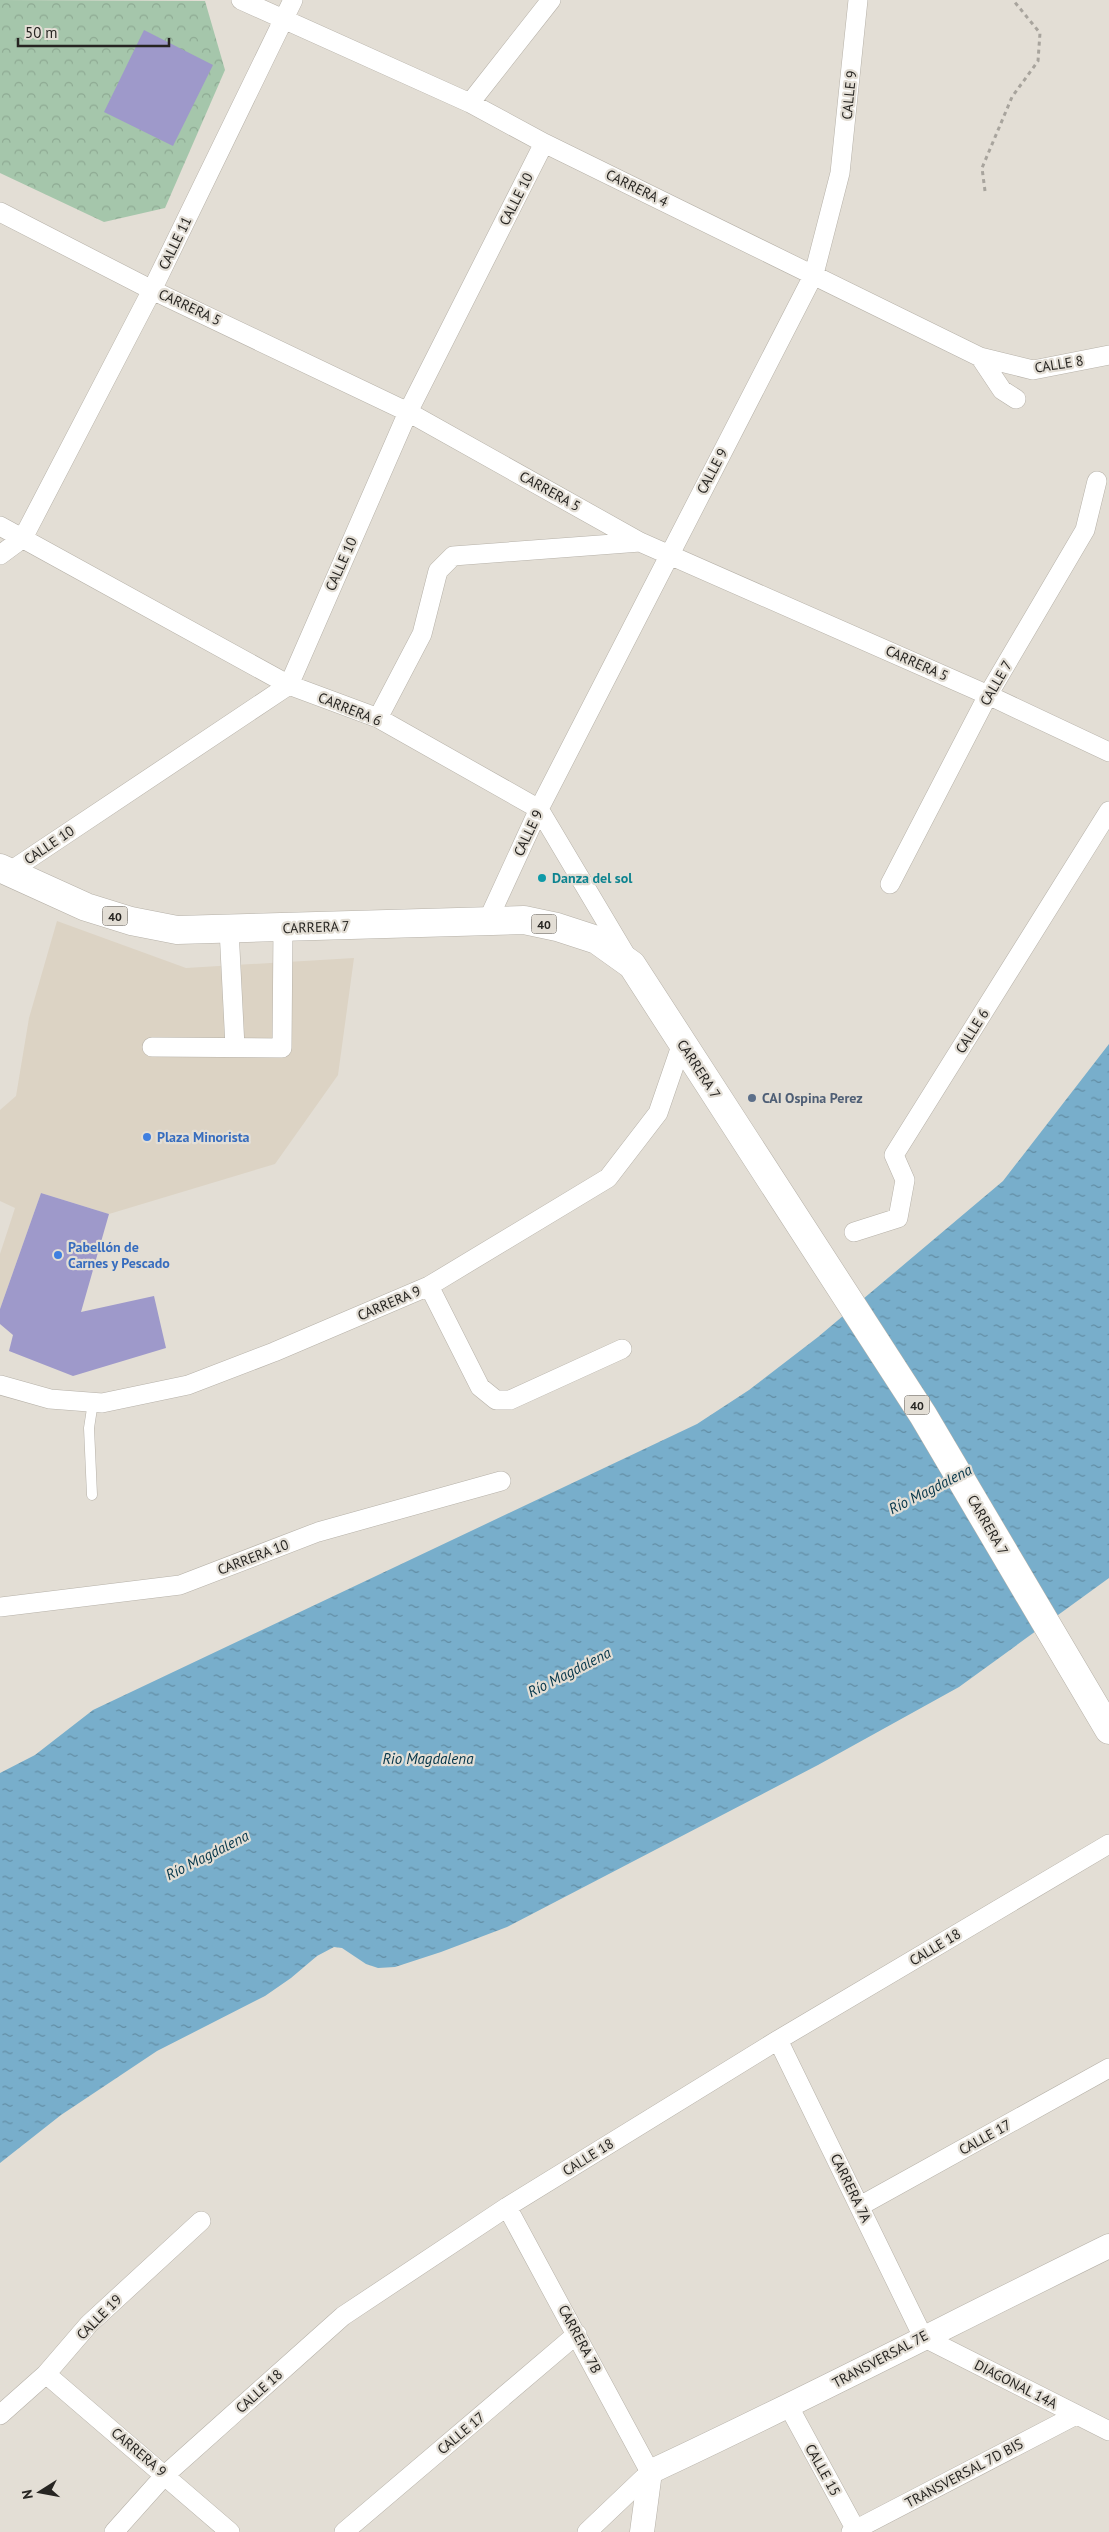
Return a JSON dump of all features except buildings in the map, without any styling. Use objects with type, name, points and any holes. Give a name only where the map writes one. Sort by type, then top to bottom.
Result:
[{"type":"main road","name":"CARRERA 7","points":[[5,870],[86,907],[131,921],[177,930],[524,920],[557,927],[597,940],[632,965],[923,1415],[1107,1727]]},
{"type":"street","name":"CARRERA 4","points":[[241,0],[470,104],[544,143],[980,357],[1002,390],[1016,399]]},
{"type":"street","name":"CALLE 11","points":[[0,555],[23,538],[152,290],[293,0]]},
{"type":"street","points":[[470,104],[551,0]]},
{"type":"street","name":"CALLE 9","points":[[488,920],[539,809],[814,274],[840,172],[858,0]]},
{"type":"street","name":"CALLE 10","points":[[5,870],[289,685],[408,412],[544,143]]},
{"type":"street","name":"CARRERA 5","points":[[0,212],[152,290],[408,412],[640,542],[988,694],[1109,752]]},
{"type":"street","name":"CALLE 8","points":[[980,357],[1033,370],[1109,355]]},
{"type":"street","name":"CALLE 7","points":[[890,884],[988,694],[1085,530],[1098,481]]},
{"type":"street","name":"CARRERA 6","points":[[0,526],[289,685],[378,718],[539,809],[632,965]]},
{"type":"street","points":[[378,718],[422,634],[438,571],[453,556],[640,542]]},
{"type":"street","name":"CALLE 6","points":[[854,1232],[898,1218],[905,1180],[894,1155],[1109,811]]},
{"type":"street","points":[[152,1047],[282,1048],[283,928]]},
{"type":"street","points":[[229,929],[235,1047]]},
{"type":"street","name":"CARRERA 9","points":[[0,1385],[50,1398],[102,1403],[188,1385],[274,1352],[429,1286],[608,1178],[658,1113],[682,1043]]},
{"type":"street","points":[[429,1286],[480,1387],[496,1400],[510,1400],[622,1348]]},
{"type":"street","name":"CARRERA 10","points":[[0,1606],[180,1585],[318,1532],[501,1481]]},
{"type":"street","name":"CALLE 18","points":[[114,2532],[165,2475],[343,2316],[507,2207],[778,2040],[1109,1844]]},
{"type":"street","name":"CARRERA 7A","points":[[778,2040],[922,2337]]},
{"type":"street","name":"CALLE 17","points":[[860,2206],[1109,2068]]},
{"type":"street","name":"CARRERA 7B","points":[[507,2207],[578,2334],[650,2472]]},
{"type":"street","name":"CALLE 19","points":[[0,2415],[46,2374],[89,2324],[201,2221]]},
{"type":"street","name":"TRANSVERSAL 7E","points":[[650,2472],[789,2407],[922,2337],[1109,2246]]},
{"type":"street","name":"CALLE 17","points":[[344,2532],[578,2334]]},
{"type":"street","name":"DIAGONAL 14A","points":[[922,2337],[1109,2431]]},
{"type":"street","name":"CARRERA 9","points":[[46,2374],[230,2532]]},
{"type":"street","name":"CALLE 15","points":[[789,2407],[855,2531]]},
{"type":"street","name":"TRANSVERSAL 7D BIS","points":[[855,2531],[1076,2415]]},
{"type":"street","points":[[587,2532],[650,2472]]},
{"type":"street","points":[[642,2532],[650,2472]]},
{"type":"lane","points":[[92,1495],[89,1428],[93,1402]]},
{"type":"path","points":[[985,191],[982,168],[1012,97],[1038,61],[1040,33],[1012,0]]},
{"type":"shaded area","name":"Plaza Minorista","points":[[57,921],[186,968],[354,958],[338,1075],[275,1164],[109,1214],[41,1193],[0,1309],[0,1254],[15,1208],[0,1201],[0,1110],[16,1096],[29,1018]]},
{"type":"green space","points":[[0,0],[205,1],[225,70],[165,208],[104,222],[0,173]]},
{"type":"water","name":"Rio Magdalena","points":[[1109,1044],[1109,1578],[959,1687],[818,1765],[507,1927],[395,1967],[378,1968],[366,1964],[342,1948],[334,1947],[317,1956],[291,1978],[265,1996],[157,2051],[61,2115],[0,2163],[0,1773],[35,1755],[93,1710],[697,1424],[749,1390],[818,1337],[1003,1181]]},
{"type":"place","name":"Danza del sol","points":[[542,878]]},
{"type":"place","name":"CAI Ospina Perez","points":[[752,1098]]},
{"type":"place","name":"Plaza Minorista","points":[[147,1137]]},
{"type":"place","name":"Pabellón de Carnes y Pescado","points":[[58,1255]]},
{"type":"water label","name":"Río Magdalena","points":[[930,1489]]},
{"type":"water label","name":"Río Magdalena","points":[[569,1672]]},
{"type":"water label","name":"Río Magdalena","points":[[207,1855]]}]
